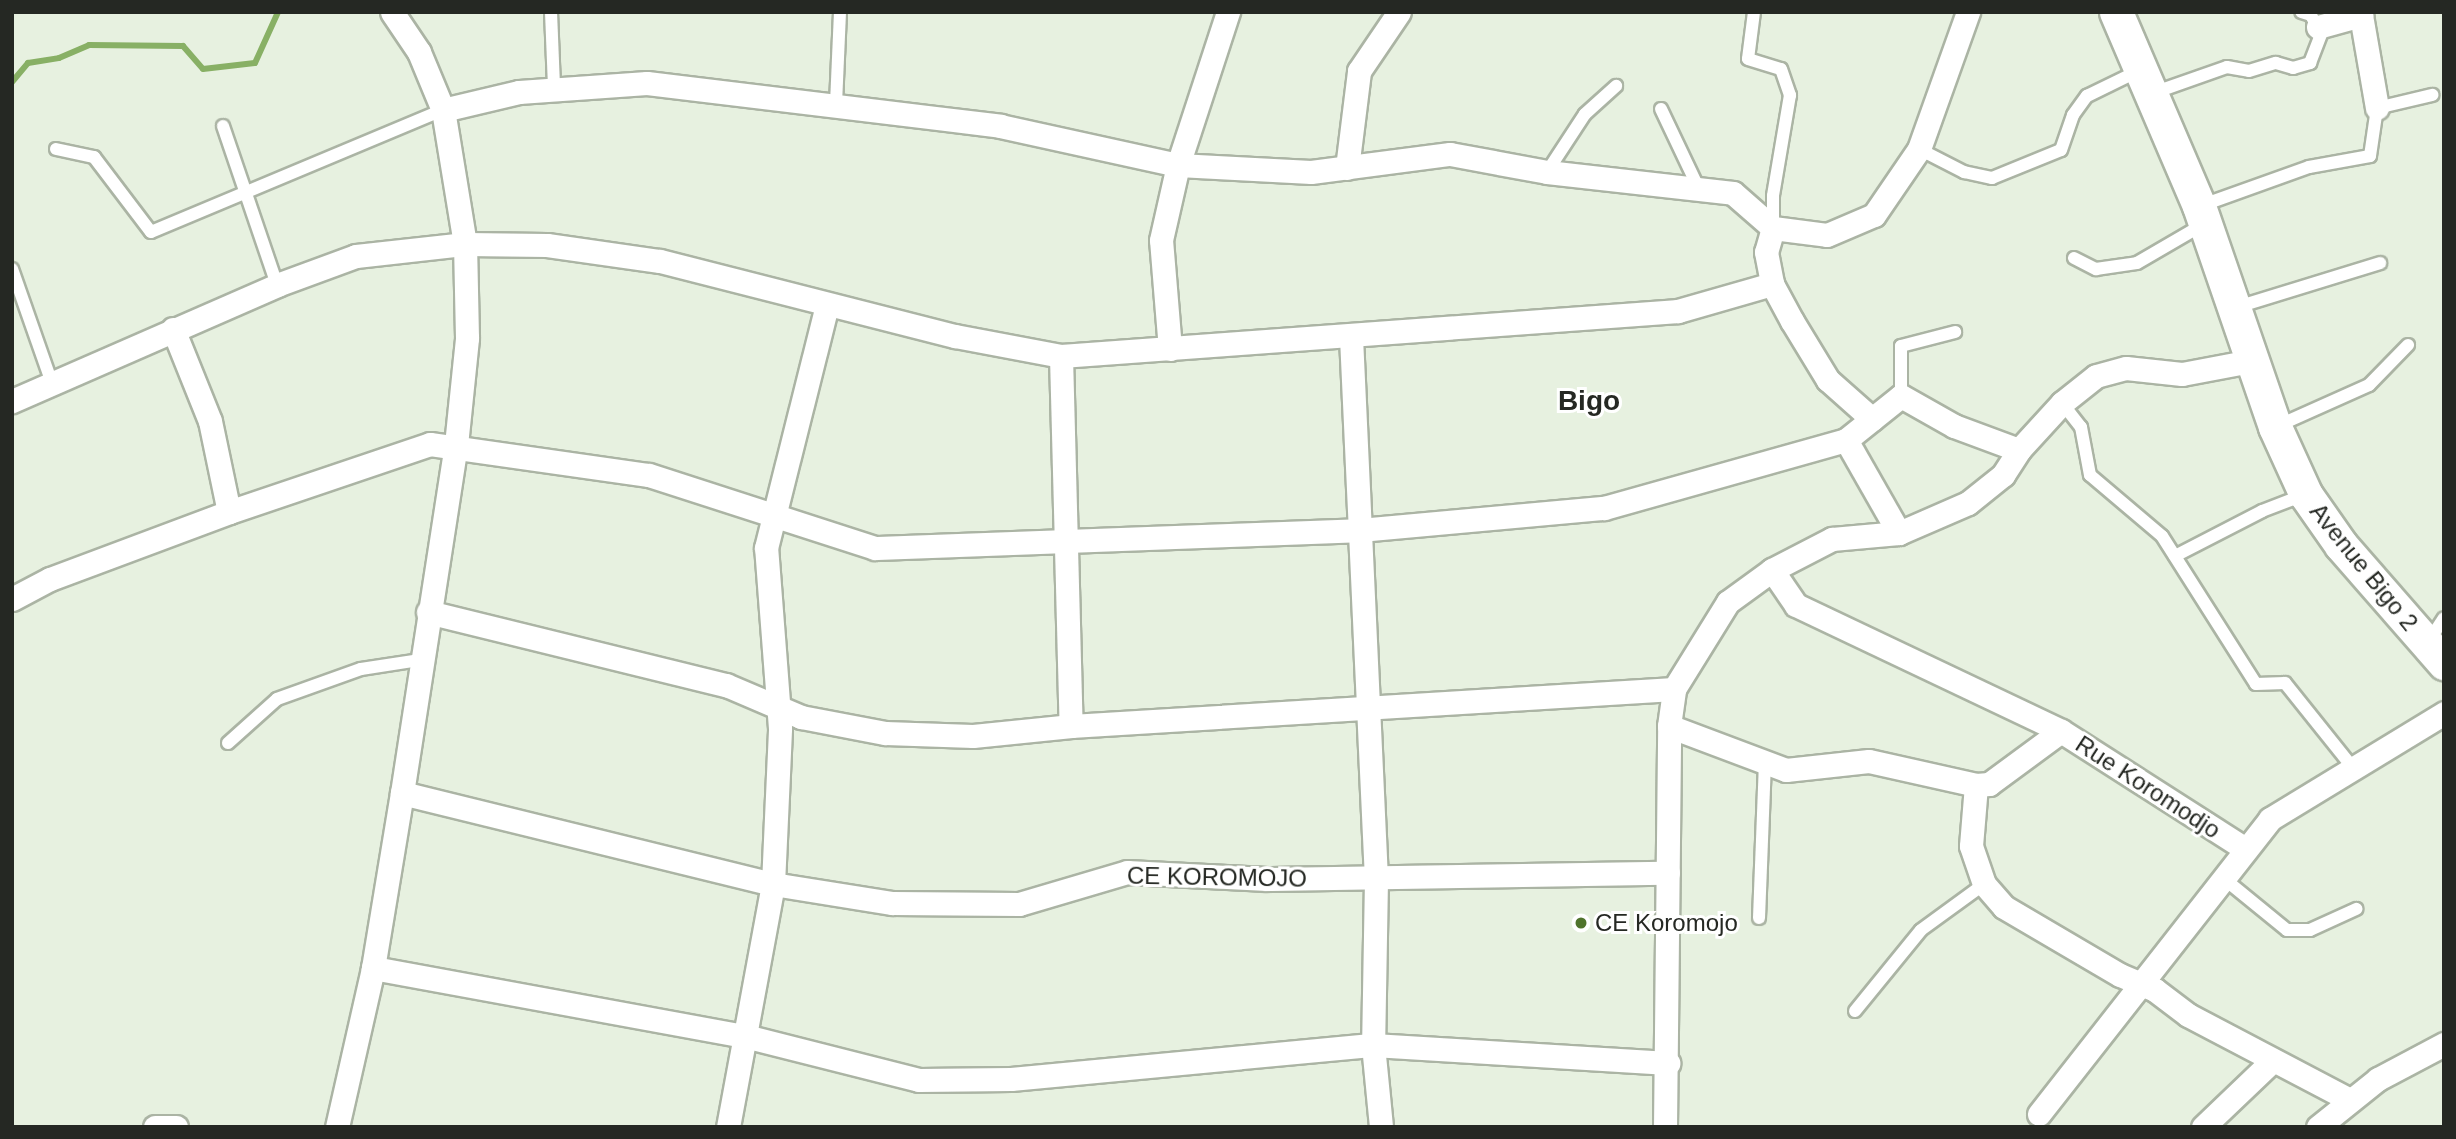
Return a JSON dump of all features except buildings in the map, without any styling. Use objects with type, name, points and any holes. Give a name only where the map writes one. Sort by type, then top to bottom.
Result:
[{"type":"street","points":[[337,1127],[373,968],[402,793],[420,660],[456,445],[467,338],[465,244],[443,110],[419,52],[392,12]]},
{"type":"street","points":[[1170,349],[1161,240],[1178,164],[1228,12]]},
{"type":"street","points":[[1347,168],[1359,71],[1398,12]]},
{"type":"street","points":[[443,110],[554,88],[647,83],[1000,126],[1178,164],[1311,172],[1450,154],[1547,172],[1700,192],[1733,193],[1773,228],[1827,235],[1874,215],[1919,149],[1968,12]]},
{"type":"street","name":"Avenue Bigo 2","points":[[2116,12],[2148,81],[2202,215],[2275,427],[2306,495],[2341,545],[2438,642]]},
{"type":"street","points":[[2309,20],[2361,15],[2376,108]]},
{"type":"street","points":[[1773,228],[1766,251],[1772,284],[1828,380],[1872,419]]},
{"type":"street","points":[[12,401],[276,285],[356,256],[465,244],[547,245],[660,261],[955,336],[1061,356],[1351,337],[1678,311],[1772,284]]},
{"type":"street","points":[[728,1127],[773,884],[778,705],[766,548],[827,305]]},
{"type":"street","points":[[173,329],[210,421],[229,512]]},
{"type":"street","points":[[1351,337],[1376,879],[1373,1045],[1381,1127]]},
{"type":"street","points":[[1061,356],[1063,540],[1071,726]]},
{"type":"street","points":[[1665,1127],[1668,1063],[1669,726],[1674,689],[1728,602],[1772,570],[1832,539],[1899,533],[1968,503],[2003,475],[2019,450],[2062,403],[2096,376],[2126,368],[2182,374],[2251,361]]},
{"type":"street","points":[[12,598],[50,579],[229,512],[430,444],[456,445],[649,475],[875,548],[1360,530],[1604,508],[1846,440],[1901,396],[1954,426],[2019,450]]},
{"type":"street","points":[[1846,440],[1899,533]]},
{"type":"street","points":[[1772,570],[1796,605],[2061,731]]},
{"type":"street","points":[[428,612],[726,685],[801,717],[885,733],[974,736],[1071,726],[1367,710],[1674,689]]},
{"type":"street","name":"Rue Koromodjo","points":[[1976,785],[1989,784],[2061,731],[2244,848],[2270,819],[2444,713]]},
{"type":"street","points":[[1669,726],[1786,770],[1869,761],[1976,785],[1971,846],[1984,884],[2004,907],[2272,1061],[2348,1099]]},
{"type":"street","name":"CE KOROMOJO","points":[[402,793],[773,884],[891,903],[1019,904],[1127,872],[1376,879],[1668,873]]},
{"type":"street","points":[[2039,1114],[2244,848]]},
{"type":"street","points":[[373,968],[745,1036],[919,1080],[1011,1079],[1373,1045],[1668,1063]]},
{"type":"street","points":[[2318,1127],[2348,1099],[2444,1044]]},
{"type":"street","points":[[2203,1127],[2272,1061]]},
{"type":"street","points":[[155,1127],[176,1127]]},
{"type":"lane","points":[[551,12],[554,88]]},
{"type":"lane","points":[[836,104],[840,12]]},
{"type":"lane","points":[[1754,12],[1748,59],[1781,69],[1790,95],[1773,196],[1773,228]]},
{"type":"lane","points":[[1919,149],[1964,172],[1992,178],[2061,150],[2073,115],[2087,96],[2148,81],[2227,67],[2249,71],[2276,63],[2293,68],[2310,63],[2321,34],[2309,20]]},
{"type":"lane","points":[[1547,172],[1585,114],[1616,86]]},
{"type":"lane","points":[[2074,258],[2096,268],[2137,263],[2202,215],[2309,167],[2370,156],[2376,108],[2432,95]]},
{"type":"lane","points":[[1661,109],[1700,192]]},
{"type":"lane","points":[[56,149],[94,157],[151,232],[244,190],[443,110]]},
{"type":"lane","points":[[223,126],[276,285]]},
{"type":"lane","points":[[2234,308],[2380,262]]},
{"type":"lane","points":[[12,269],[52,383]]},
{"type":"lane","points":[[1901,396],[1901,346],[1955,332]]},
{"type":"lane","points":[[2275,427],[2369,385],[2408,345]]},
{"type":"lane","points":[[2062,403],[2081,427],[2090,475],[2162,537],[2256,684],[2285,683],[2353,768]]},
{"type":"lane","points":[[2175,556],[2262,511],[2306,495]]},
{"type":"lane","points":[[228,743],[277,699],[361,669],[420,660]]},
{"type":"lane","points":[[1759,918],[1765,761]]},
{"type":"lane","points":[[2222,877],[2287,930],[2310,930],[2356,909]]},
{"type":"lane","points":[[1855,1011],[1921,930],[1984,884]]},
{"type":"waterway","points":[[12,82],[28,63],[59,58],[89,45],[183,46],[203,69],[255,63],[278,12]]},
{"type":"place","name":"CE Koromojo","points":[[1581,923]]},
{"type":"district","name":"Bigo","points":[[1589,401]]}]
